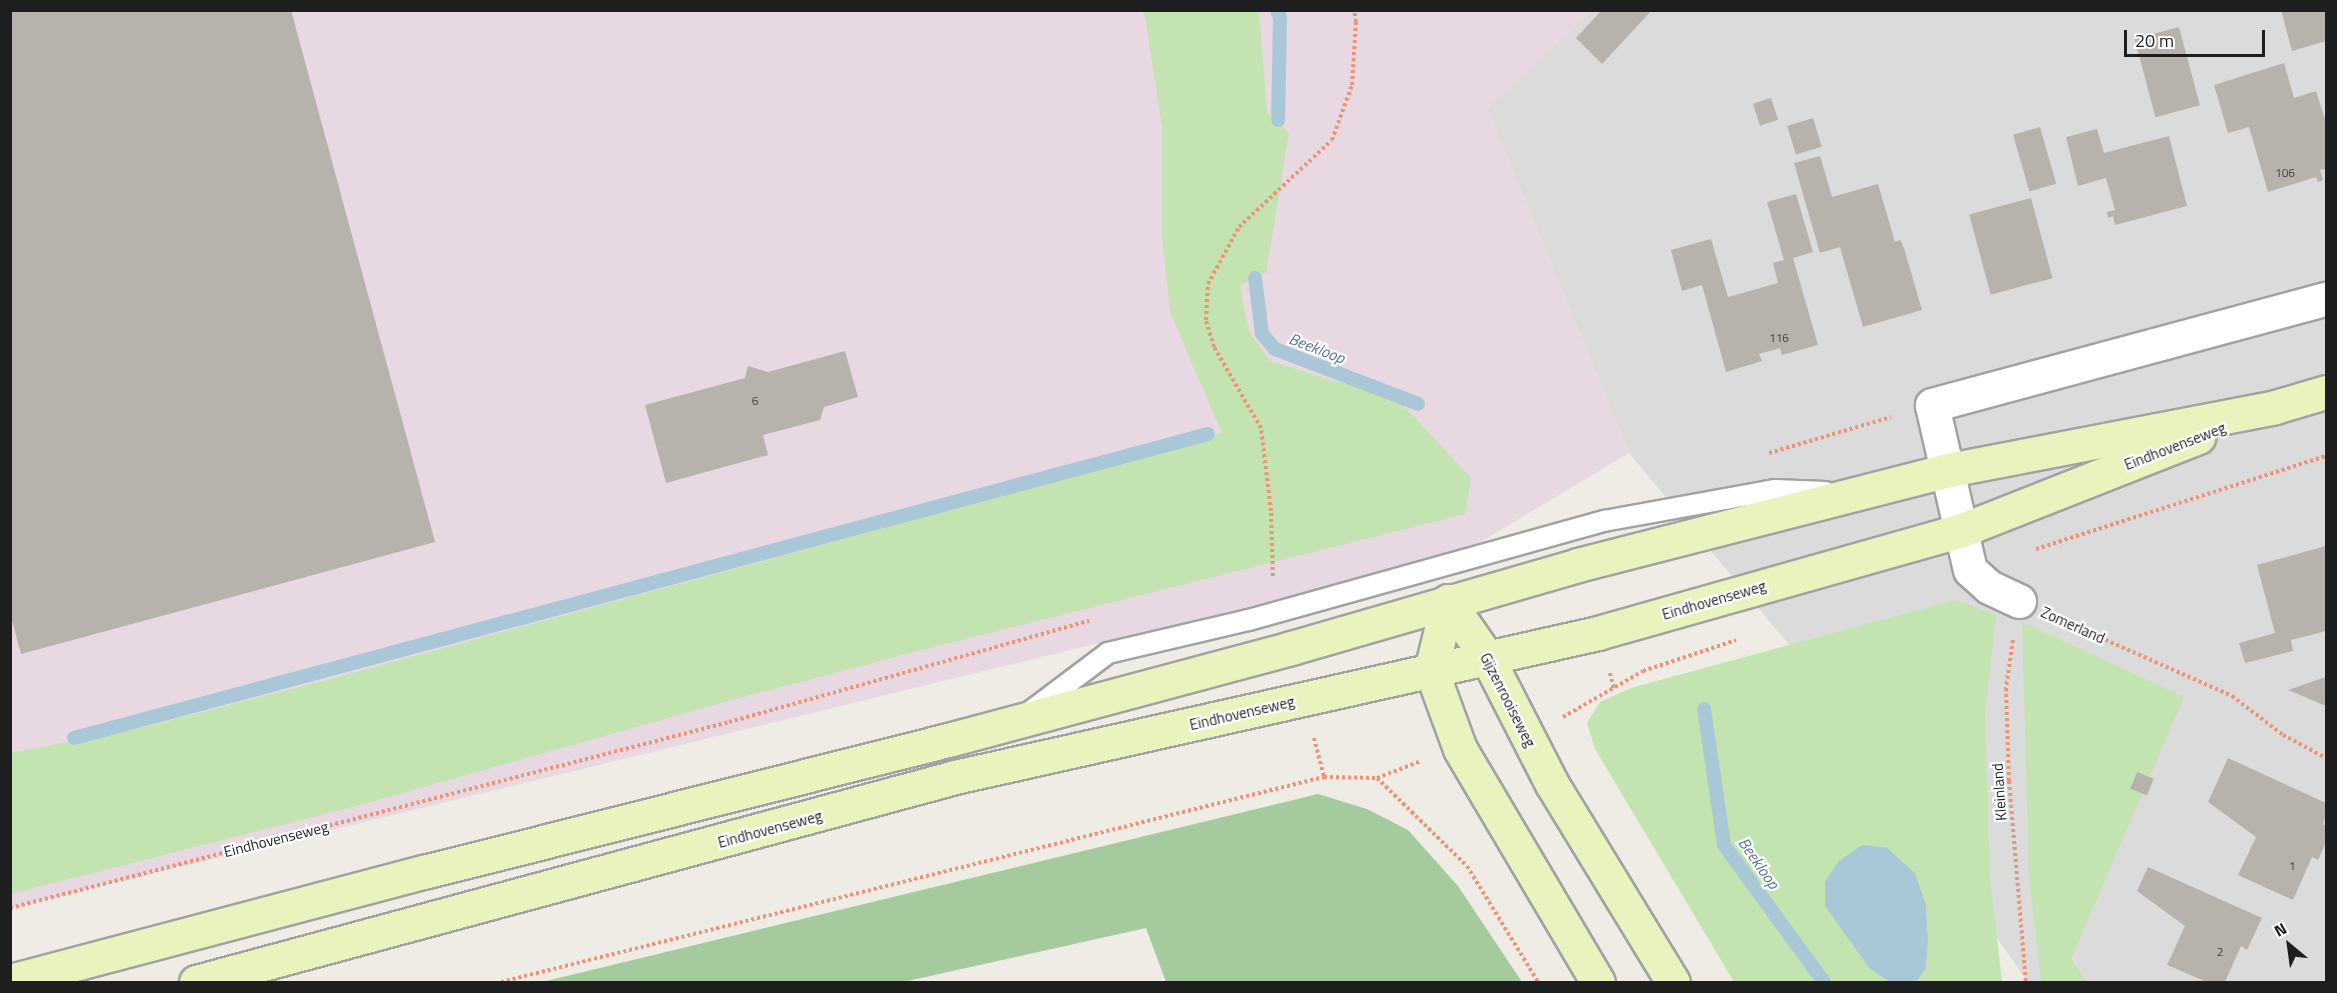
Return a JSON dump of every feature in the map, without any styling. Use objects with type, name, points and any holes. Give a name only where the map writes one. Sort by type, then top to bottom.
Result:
[{"type":"main road","name":"Eindhovenseweg","points":[[196,982],[955,777],[1598,633],[1962,530],[2275,407],[2326,392]]},
{"type":"main road","name":"Eindhovenseweg","points":[[10,981],[436,869],[1015,722],[1291,648],[1448,601],[1948,470],[2275,407]]},
{"type":"main road","name":"Gijzenrooiseweg","points":[[1448,601],[1488,659],[1552,784],[1673,982]]},
{"type":"main road","points":[[1448,601],[1431,670],[1460,749],[1598,982]]},
{"type":"street","points":[[2019,601],[1989,587],[1970,570],[1932,405],[2326,299]]},
{"type":"lane","name":"Eindhovenseweg","points":[[1015,722],[1108,653],[1249,620],[1604,521],[1774,490],[1859,494]]},
{"type":"path","points":[[1261,578],[1272,575],[1271,511],[1261,428],[1214,347],[1206,320],[1208,284],[1239,227],[1332,140],[1352,85],[1356,22],[1354,10]]},
{"type":"path","points":[[1970,570],[2326,456]]},
{"type":"path","name":"Zomerland","points":[[2019,601],[2232,696],[2283,735],[2326,758]]},
{"type":"path","name":"Kleinland","points":[[2019,601],[2006,688],[2009,781],[2026,982]]},
{"type":"path","name":"Eindhovenseweg","points":[[10,908],[729,722],[1098,619]]},
{"type":"path","points":[[501,982],[1324,777],[1377,778],[1467,866],[1538,982]]},
{"type":"shaded area","points":[[10,11],[1590,11],[1487,108],[1629,453],[1457,556],[11,908]]},
{"type":"shaded area","points":[[1590,11],[2326,11],[2326,982],[2028,982],[1787,642],[1629,453],[1487,108]]},
{"type":"green space","points":[[1142,11],[1259,11],[1267,113],[1289,133],[1266,273],[1240,285],[1248,330],[1270,361],[1399,401],[1471,478],[1465,514],[925,649],[721,703],[364,804],[11,894],[11,753],[145,727],[341,676],[801,551],[1222,433],[1170,312],[1162,236],[1162,126],[1145,16]]},
{"type":"green space","points":[[1955,600],[1996,615],[1985,713],[1990,878],[2002,982],[1916,982],[1926,969],[1928,941],[1926,905],[1870,969],[1890,982],[1734,982],[1595,749],[1587,723],[1600,702],[1631,688]]},
{"type":"green space","points":[[2022,622],[2184,697],[2071,959],[2087,982],[2041,982],[2029,876]]},
{"type":"green space","points":[[1318,794],[1367,809],[1408,830],[1458,886],[1522,982],[1166,982],[1146,928],[903,982],[542,982]]},
{"type":"water","points":[[1862,845],[1887,848],[1915,873],[1926,905],[1928,941],[1926,969],[1916,982],[1890,982],[1870,969],[1825,906],[1825,882],[1839,861]]},
{"type":"building","points":[[10,10],[291,10],[435,542],[21,654],[10,613]]},
{"type":"building","points":[[1602,10],[1652,10],[1602,64],[1576,38]]},
{"type":"building","points":[[2281,10],[2326,10],[2326,41],[2292,51]]},
{"type":"building","points":[[2179,27],[2200,105],[2156,117],[2135,39]]},
{"type":"building","points":[[2284,63],[2294,98],[2316,91],[2326,122],[2326,169],[2320,170],[2323,180],[2318,182],[2316,177],[2268,192],[2249,127],[2228,133],[2214,85]]},
{"type":"building","points":[[1771,98],[1778,120],[1760,126],[1753,104]]},
{"type":"building","points":[[1813,118],[1822,147],[1796,155],[1787,126]]},
{"type":"building","points":[[2040,127],[2056,184],[2029,191],[2013,135]]},
{"type":"building","points":[[2097,129],[2104,153],[2169,136],[2187,206],[2115,225],[2113,216],[2108,218],[2107,212],[2115,210],[2106,178],[2078,186],[2066,137]]},
{"type":"building","points":[[1820,156],[1832,197],[1878,184],[1895,242],[1900,240],[1904,248],[1922,310],[1863,327],[1840,247],[1820,253],[1794,163]]},
{"type":"building","points":[[1796,194],[1813,252],[1793,258],[1818,345],[1782,355],[1780,348],[1759,354],[1762,361],[1726,372],[1702,285],[1682,291],[1671,250],[1711,239],[1728,297],[1778,283],[1773,263],[1784,260],[1767,202]]},
{"type":"building","points":[[2031,198],[2052,278],[1991,295],[1969,215]]},
{"type":"building","points":[[845,351],[858,397],[824,407],[820,420],[763,435],[768,455],[666,483],[645,405],[745,378],[748,366],[768,372]]},
{"type":"building","points":[[2326,546],[2326,631],[2291,640],[2293,651],[2245,663],[2239,643],[2275,633],[2257,565]]},
{"type":"building","points":[[2326,677],[2326,706],[2288,690]]},
{"type":"building","points":[[2228,758],[2326,803],[2326,816],[2323,824],[2326,826],[2326,842],[2318,860],[2312,857],[2293,900],[2238,875],[2256,837],[2208,802]]},
{"type":"building","points":[[2137,772],[2154,779],[2147,795],[2130,789]]},
{"type":"building","points":[[2148,867],[2262,918],[2247,950],[2241,946],[2225,982],[2207,982],[2167,965],[2185,926],[2137,891]]},
{"type":"waterway","name":"Beekloop","points":[[1277,10],[1280,18],[1278,120]]},
{"type":"waterway","name":"Beekloop","points":[[1255,278],[1262,334],[1275,349],[1418,404]]},
{"type":"waterway","points":[[74,738],[1208,434]]},
{"type":"waterway","name":"Beekloop","points":[[1704,709],[1724,845],[1824,982]]}]
